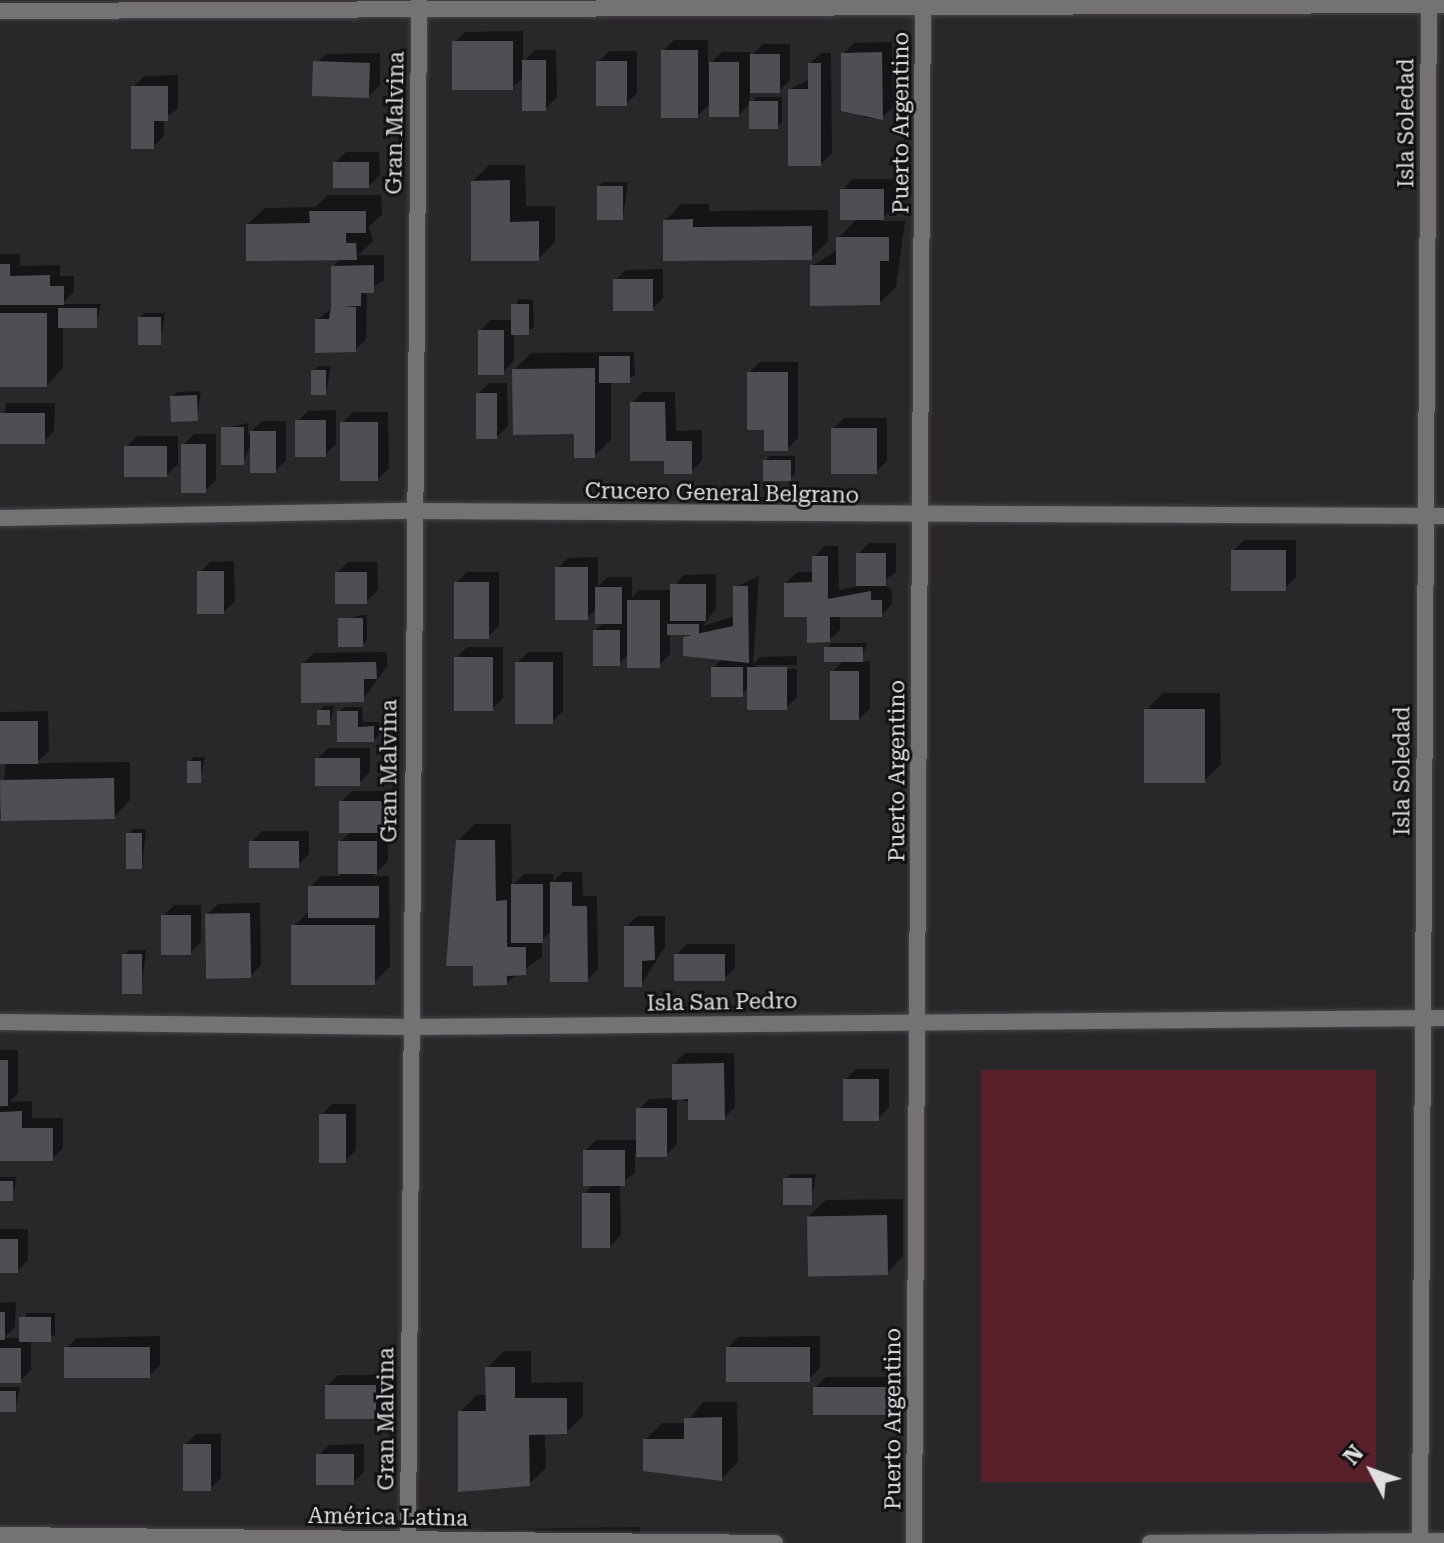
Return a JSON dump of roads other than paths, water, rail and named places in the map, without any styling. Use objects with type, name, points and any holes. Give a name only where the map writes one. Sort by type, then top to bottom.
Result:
[{"type":"street","name":"Puerto Argentino","points":[[914,1543],[923,2]]},
{"type":"street","points":[[0,11],[419,4],[1434,3]]},
{"type":"street","name":"Isla Soledad","points":[[1420,1542],[1426,516],[1434,3]]},
{"type":"street","name":"Gran Malvina","points":[[408,1541],[412,511],[419,4]]},
{"type":"street","name":"Crucero General Belgrano","points":[[0,518],[412,511],[920,517],[1444,516]]},
{"type":"street","name":"Isla San Pedro","points":[[0,1022],[409,1027],[1444,1018]]},
{"type":"street","name":"América Latina","points":[[0,1535],[775,1543]]},
{"type":"street","points":[[1150,1543],[1444,1541]]}]
